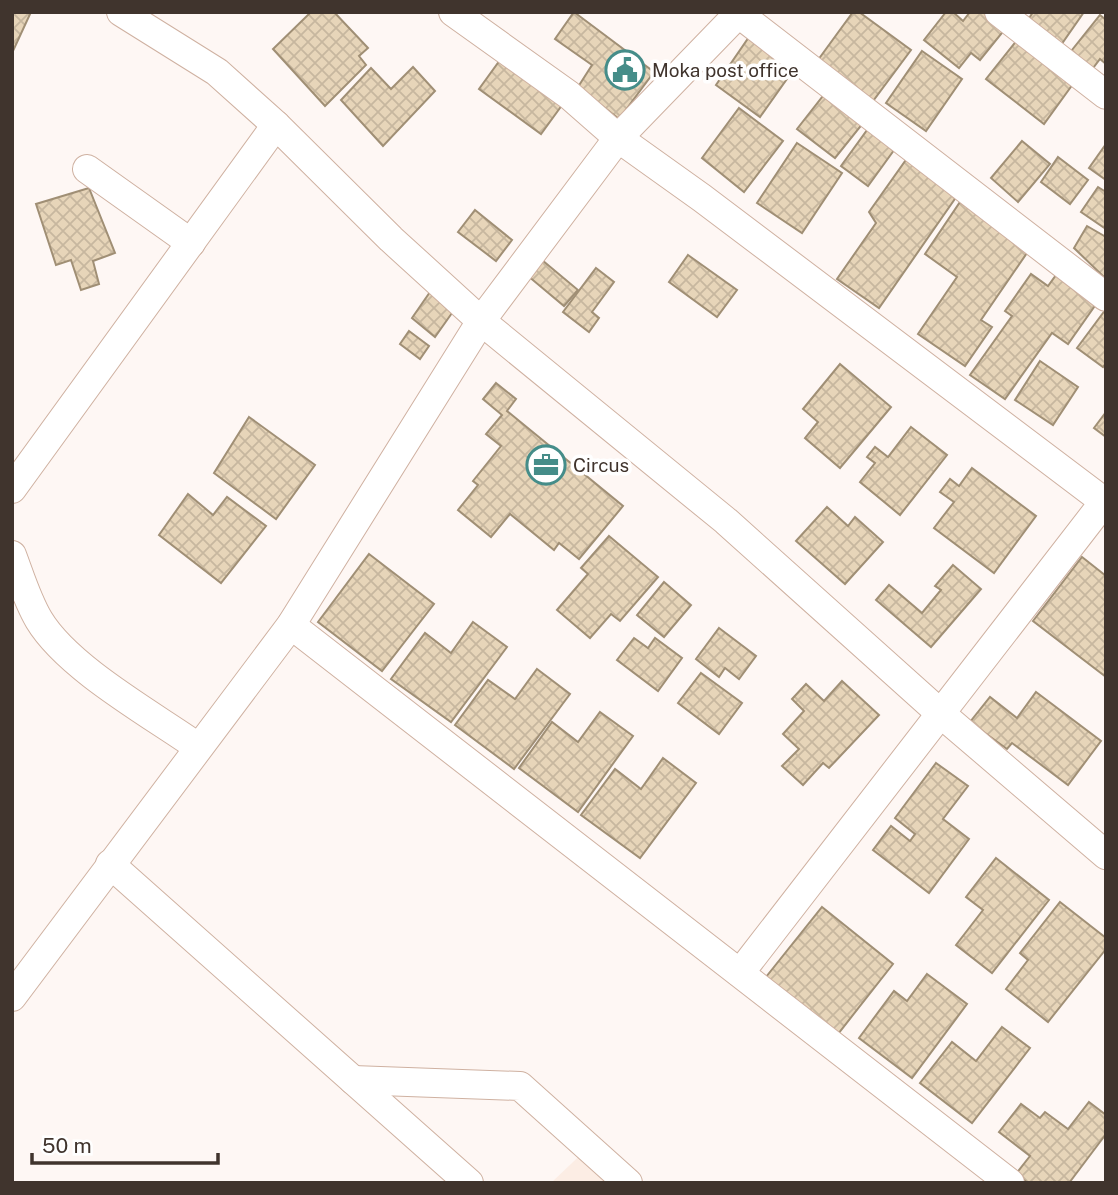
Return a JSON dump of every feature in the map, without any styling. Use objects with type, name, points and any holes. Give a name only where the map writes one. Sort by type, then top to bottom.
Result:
[{"type":"street","points":[[121,12],[217,72],[481,321],[726,521],[940,713],[1106,855]]},
{"type":"street","points":[[453,12],[569,96],[618,138],[702,198],[1105,503],[740,974]]},
{"type":"street","points":[[999,12],[1106,95]]},
{"type":"street","points":[[12,997],[291,625],[481,321],[618,138],[739,13],[1106,297]]},
{"type":"street","points":[[12,489],[276,125]]},
{"type":"street","points":[[87,169],[191,243]]},
{"type":"street","points":[[12,555],[38,618],[53,639],[81,666],[198,747]]},
{"type":"street","points":[[291,625],[1010,1183]]},
{"type":"street","points":[[110,864],[469,1183]]},
{"type":"street","points":[[353,1080],[520,1086],[628,1183]]},
{"type":"shaded area","points":[[592,1144],[635,1183],[551,1183]]},
{"type":"building","points":[[12,12],[31,12],[13,51],[12,51]]},
{"type":"building","points":[[311,12],[334,12],[368,48],[359,56],[366,65],[325,106],[273,49]]},
{"type":"building","points":[[574,12],[654,72],[619,119],[578,87],[592,65],[555,39]]},
{"type":"building","points":[[853,12],[859,12],[911,50],[873,101],[818,60]]},
{"type":"building","points":[[946,12],[953,12],[963,21],[970,12],[997,12],[1010,23],[980,60],[971,53],[959,68],[924,40]]},
{"type":"building","points":[[1033,12],[1084,12],[1061,45],[1028,20]]},
{"type":"building","points":[[1100,15],[1106,20],[1106,64],[1100,59],[1090,72],[1068,55]]},
{"type":"building","points":[[1021,35],[1078,77],[1044,124],[986,79]]},
{"type":"building","points":[[749,37],[794,69],[760,117],[716,85]]},
{"type":"building","points":[[922,51],[962,79],[926,131],[886,103]]},
{"type":"building","points":[[503,56],[565,101],[541,134],[479,89]]},
{"type":"building","points":[[413,67],[435,91],[383,146],[341,100],[371,68],[391,89]]},
{"type":"building","points":[[830,87],[868,117],[835,158],[797,129]]},
{"type":"building","points":[[739,108],[783,141],[744,192],[702,158]]},
{"type":"building","points":[[870,126],[897,146],[868,186],[841,166]]},
{"type":"building","points":[[1022,141],[1050,164],[1018,202],[991,178]]},
{"type":"building","points":[[797,143],[842,173],[802,233],[757,203]]},
{"type":"building","points":[[1106,144],[1106,180],[1089,168]]},
{"type":"building","points":[[908,157],[959,193],[879,308],[837,279],[876,223],[869,212]]},
{"type":"building","points":[[1058,157],[1088,180],[1070,204],[1041,182]]},
{"type":"building","points":[[1098,187],[1106,192],[1106,229],[1081,212]]},
{"type":"building","points":[[89,188],[115,253],[93,261],[99,284],[81,290],[71,260],[56,265],[36,204]]},
{"type":"building","points":[[960,202],[1029,250],[981,320],[992,327],[965,366],[918,334],[957,277],[925,254]]},
{"type":"building","points":[[475,210],[512,240],[496,261],[458,232]]},
{"type":"building","points":[[1087,226],[1106,237],[1106,279],[1074,248]]},
{"type":"building","points":[[688,255],[737,290],[717,317],[669,282]]},
{"type":"building","points":[[542,260],[578,290],[564,306],[528,276]]},
{"type":"building","points":[[596,268],[614,282],[592,312],[599,318],[589,332],[563,312]]},
{"type":"building","points":[[1059,271],[1099,300],[1068,344],[1052,333],[1005,399],[970,375],[1012,316],[1005,311],[1031,274],[1048,286]]},
{"type":"building","points":[[430,292],[452,313],[435,337],[412,318]]},
{"type":"building","points":[[1106,309],[1106,363],[1103,367],[1077,348]]},
{"type":"building","points":[[409,331],[429,346],[420,359],[400,344]]},
{"type":"building","points":[[1040,361],[1078,387],[1053,425],[1015,400]]},
{"type":"building","points":[[840,364],[891,407],[840,468],[805,438],[818,422],[803,409]]},
{"type":"building","points":[[496,383],[516,399],[507,411],[623,506],[579,559],[559,543],[554,550],[510,514],[491,537],[458,510],[478,485],[473,481],[501,446],[486,434],[502,415],[483,399]]},
{"type":"building","points":[[1106,412],[1106,437],[1094,428]]},
{"type":"building","points":[[249,417],[315,465],[276,519],[214,473]]},
{"type":"building","points":[[911,427],[947,455],[900,515],[860,482],[875,463],[867,457],[875,447],[888,457]]},
{"type":"building","points":[[972,468],[1036,516],[994,573],[934,528],[954,502],[940,492],[950,479],[959,486]]},
{"type":"building","points":[[188,494],[213,515],[227,497],[266,526],[221,583],[159,535]]},
{"type":"building","points":[[827,507],[848,526],[855,517],[883,542],[845,584],[796,541]]},
{"type":"building","points":[[609,536],[658,577],[620,621],[611,614],[590,638],[557,610],[588,574],[581,568]]},
{"type":"building","points":[[369,554],[434,604],[382,671],[318,622]]},
{"type":"building","points":[[1082,557],[1106,576],[1106,677],[1033,621]]},
{"type":"building","points":[[953,565],[981,589],[931,647],[876,600],[889,585],[922,613],[941,590],[935,586]]},
{"type":"building","points":[[664,582],[691,605],[664,637],[637,615]]},
{"type":"building","points":[[473,622],[507,647],[451,722],[391,679],[425,633],[451,653]]},
{"type":"building","points":[[719,628],[756,656],[739,679],[725,668],[719,677],[696,659]]},
{"type":"building","points":[[634,638],[648,648],[655,638],[682,658],[658,691],[617,660]]},
{"type":"building","points":[[537,669],[570,694],[514,769],[455,725],[488,680],[515,699]]},
{"type":"building","points":[[701,673],[742,703],[719,734],[678,703]]},
{"type":"building","points":[[842,681],[879,715],[829,768],[823,763],[803,785],[782,766],[799,749],[783,734],[804,711],[792,699],[806,684],[824,701]]},
{"type":"building","points":[[1036,692],[1101,741],[1068,785],[1012,743],[1007,749],[970,722],[990,697],[1017,718]]},
{"type":"building","points":[[600,712],[633,736],[578,812],[519,768],[552,722],[578,742]]},
{"type":"building","points":[[663,758],[696,783],[640,858],[581,815],[615,769],[641,789]]},
{"type":"building","points":[[936,763],[968,786],[943,819],[969,839],[929,893],[873,850],[891,826],[910,841],[915,834],[895,818]]},
{"type":"building","points":[[996,858],[1049,900],[992,973],[956,945],[983,910],[966,897]]},
{"type":"building","points":[[1060,902],[1106,938],[1106,949],[1048,1022],[1006,989],[1028,960],[1020,953]]},
{"type":"building","points":[[822,907],[893,964],[838,1034],[766,977]]},
{"type":"building","points":[[927,974],[967,1004],[912,1078],[859,1038],[894,991],[907,1001]]},
{"type":"building","points":[[1002,1027],[1030,1048],[972,1123],[920,1083],[952,1042],[976,1061]]},
{"type":"building","points":[[1089,1102],[1106,1115],[1106,1134],[1069,1183],[1028,1183],[1016,1174],[1030,1156],[999,1132],[1021,1104],[1040,1118],[1045,1112],[1068,1129]]},
{"type":"place","name":"Moka post office","points":[[625,70]]},
{"type":"place","name":"Circus","points":[[546,465]]}]
